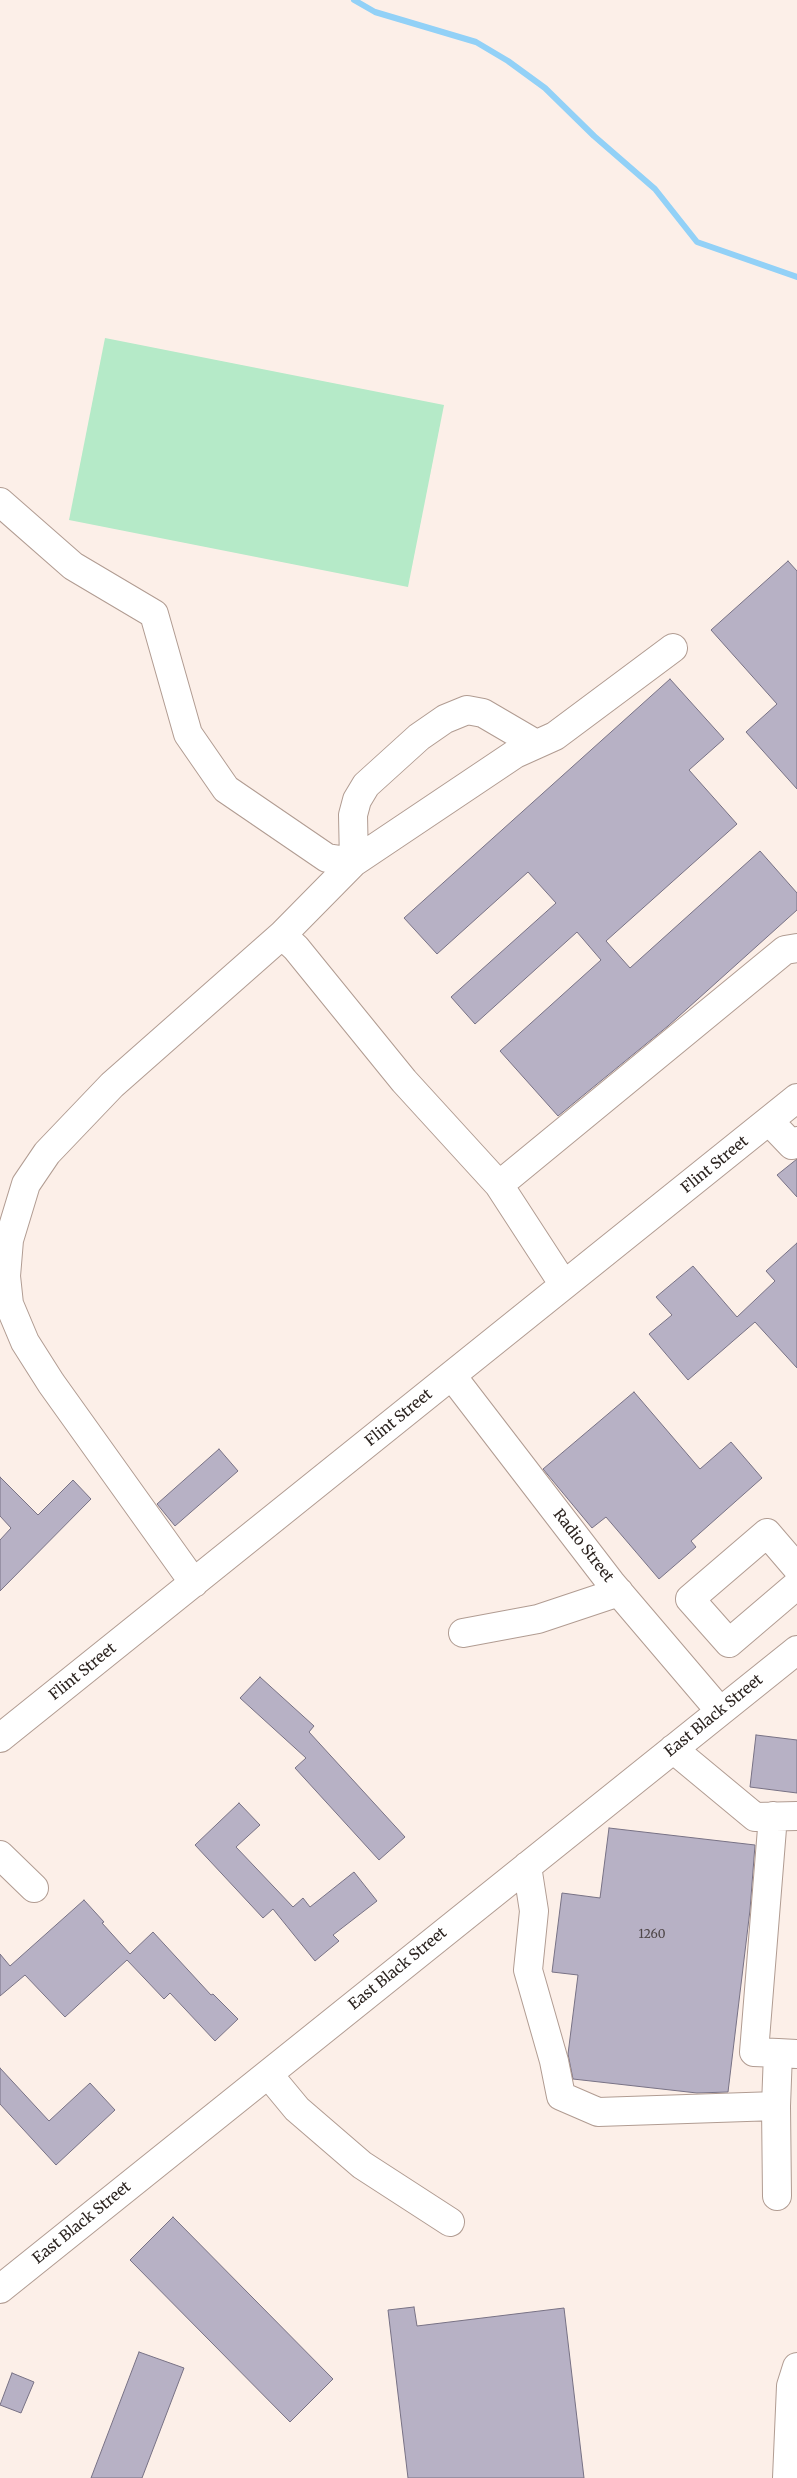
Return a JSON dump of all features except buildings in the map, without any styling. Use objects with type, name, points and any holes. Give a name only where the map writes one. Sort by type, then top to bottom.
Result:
[{"type":"street","points":[[0,502],[73,566],[154,614],[188,734],[226,790],[327,858],[354,862]]},
{"type":"street","points":[[194,1582],[51,1382],[25,1342],[9,1304],[6,1276],[8,1240],[26,1184],[47,1153],[112,1085],[282,935],[354,862],[514,754],[555,736],[673,648]]},
{"type":"street","points":[[354,862],[353,815],[357,800],[366,785],[412,743],[444,719],[468,710],[482,713],[536,744]]},
{"type":"street","points":[[282,935],[296,948],[404,1081],[499,1185],[564,1285]]},
{"type":"street","points":[[499,1185],[785,950],[797,948]]},
{"type":"street","name":"Flint Street","points":[[0,1738],[797,1098]]},
{"type":"street","points":[[769,1121],[792,1145],[797,1141]]},
{"type":"street","name":"Radio Street","points":[[452,1376],[619,1592],[720,1711]]},
{"type":"street","points":[[797,1568],[767,1533],[690,1599],[729,1643],[797,1585]]},
{"type":"street","points":[[463,1633],[538,1619],[619,1592]]},
{"type":"street","name":"East Black Street","points":[[0,2289],[797,1650]]},
{"type":"street","points":[[674,1749],[755,1817],[785,1816],[754,2052],[788,2054],[776,2106],[777,2196]]},
{"type":"street","points":[[0,1855],[34,1888]]},
{"type":"street","points":[[527,1866],[534,1911],[528,1970],[554,2061],[561,2096],[598,2112],[776,2106]]},
{"type":"street","points":[[268,2074],[297,2109],[362,2165],[450,2222]]},
{"type":"street","points":[[787,2478],[791,2386],[797,2367]]},
{"type":"green space","points":[[105,338],[444,405],[408,587],[69,520]]},
{"type":"waterway","points":[[354,0],[375,12],[476,42],[508,61],[545,88],[594,136],[655,189],[697,242],[797,277]]}]
